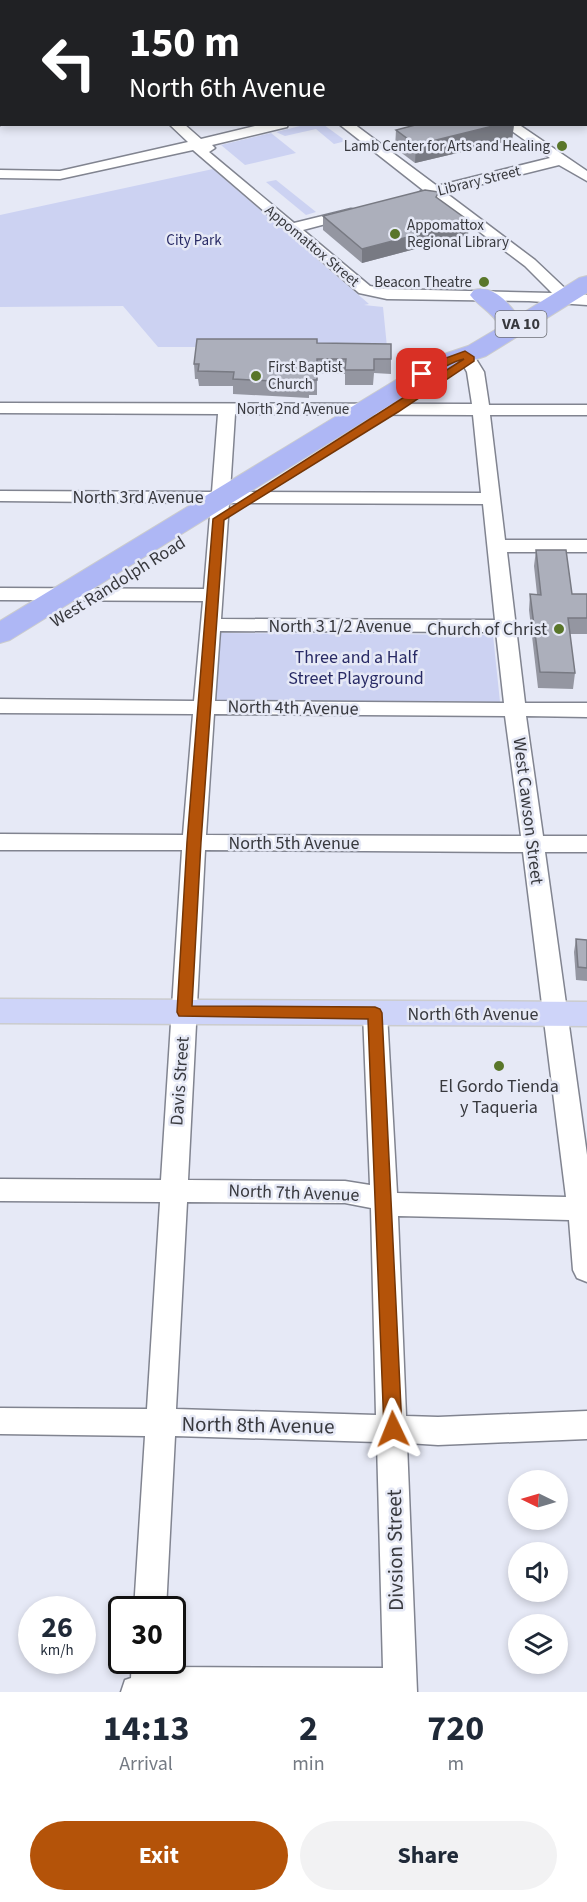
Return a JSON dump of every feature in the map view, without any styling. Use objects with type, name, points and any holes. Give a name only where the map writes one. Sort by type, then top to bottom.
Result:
[{"type":"highway","name":"VA 10","points":[[576,298],[587,283]]},
{"type":"highway","points":[[482,295],[498,305],[508,316],[513,329]]},
{"type":"highway","name":"West Randolph Road","points":[[0,634],[63,595],[220,508],[252,498],[394,410],[471,354],[513,329],[576,298]]},
{"type":"highway","name":"West Randolph Road","points":[[0,656],[97,595],[365,410],[441,363],[471,354]]},
{"type":"main road","name":"North 6th Avenue","points":[[0,1011],[587,1014]]},
{"type":"street","name":"Appomattox Street","points":[[177,126],[198,144],[200,151],[296,227],[357,286],[387,294],[576,298]]},
{"type":"street","points":[[0,174],[60,175],[85,171],[274,126]]},
{"type":"street","points":[[348,126],[576,298]]},
{"type":"street","points":[[511,126],[587,177]]},
{"type":"street","name":"Library Street","points":[[406,199],[561,160]]},
{"type":"street","points":[[296,227],[363,210]]},
{"type":"street","name":"West Cawson Street","points":[[471,354],[482,410],[532,844],[584,1209],[587,1270]]},
{"type":"street","name":"North 2nd Avenue","points":[[0,408],[587,410]]},
{"type":"street","name":"Davis Street","points":[[151,1596],[194,842],[227,409]]},
{"type":"street","name":"North 3rd Avenue","points":[[0,496],[220,508]]},
{"type":"street","points":[[252,498],[491,499]]},
{"type":"street","points":[[496,546],[587,546]]},
{"type":"street","points":[[0,594],[212,595]]},
{"type":"street","name":"North 3 1/2 Avenue","points":[[210,625],[506,627]]},
{"type":"street","name":"North 4th Avenue","points":[[0,706],[587,710]]},
{"type":"street","name":"North 5th Avenue","points":[[0,842],[587,844]]},
{"type":"street","name":"Divsion Street","points":[[375,1013],[382,1200],[387,1259],[396,1602],[401,1688]]},
{"type":"street","name":"North 7th Avenue","points":[[0,1190],[345,1192],[400,1205],[584,1209]]},
{"type":"street","name":"North 8th Avenue","points":[[0,1421],[252,1423],[438,1431],[587,1425]]},
{"type":"street","points":[[144,1683],[401,1688]]},
{"type":"green space","points":[[300,126],[325,126],[346,141],[334,144],[316,129],[285,136],[276,132]]},
{"type":"green space","points":[[271,133],[296,153],[245,165],[221,145]]},
{"type":"green space","name":"City Park","points":[[213,169],[369,304],[364,305],[383,307],[387,347],[158,347],[123,306],[0,307],[0,215]]},
{"type":"green space","points":[[276,180],[316,212],[306,215],[266,182]]},
{"type":"green space","name":"Three and a Half Street Playground","points":[[217,633],[493,635],[500,702],[213,700]]},
{"type":"building","points":[[411,126],[493,126],[416,145],[396,130]]},
{"type":"building","points":[[425,190],[439,192],[436,197],[469,221],[362,249],[323,216]]},
{"type":"building","points":[[197,339],[317,339],[317,343],[391,344],[391,359],[374,359],[374,370],[345,370],[346,359],[317,359],[317,380],[309,380],[309,383],[233,379],[234,372],[198,371],[199,364],[194,364]]},
{"type":"building","name":"Church of Christ","points":[[536,550],[566,550],[572,594],[587,594],[587,618],[568,618],[575,673],[540,672],[530,594],[541,595]]},
{"type":"building","points":[[576,939],[587,940],[587,968],[578,967]]},
{"type":"place","name":"Lamb Center for Arts and Healing","points":[[562,146]]},
{"type":"place","name":"Appomattox Regional Library","points":[[395,234]]},
{"type":"place","name":"Beacon Theatre","points":[[484,282]]},
{"type":"place","name":"First Baptist Church","points":[[256,376]]},
{"type":"place","name":"Church of Christ","points":[[559,629]]},
{"type":"place","name":"El Gordo Tienda y Taqueria","points":[[499,1066]]},
{"type":"route","points":[[393,1429],[375,1013],[185,1012],[194,842],[219,519],[394,410],[470,359],[465,354],[441,363],[422,374]]}]
